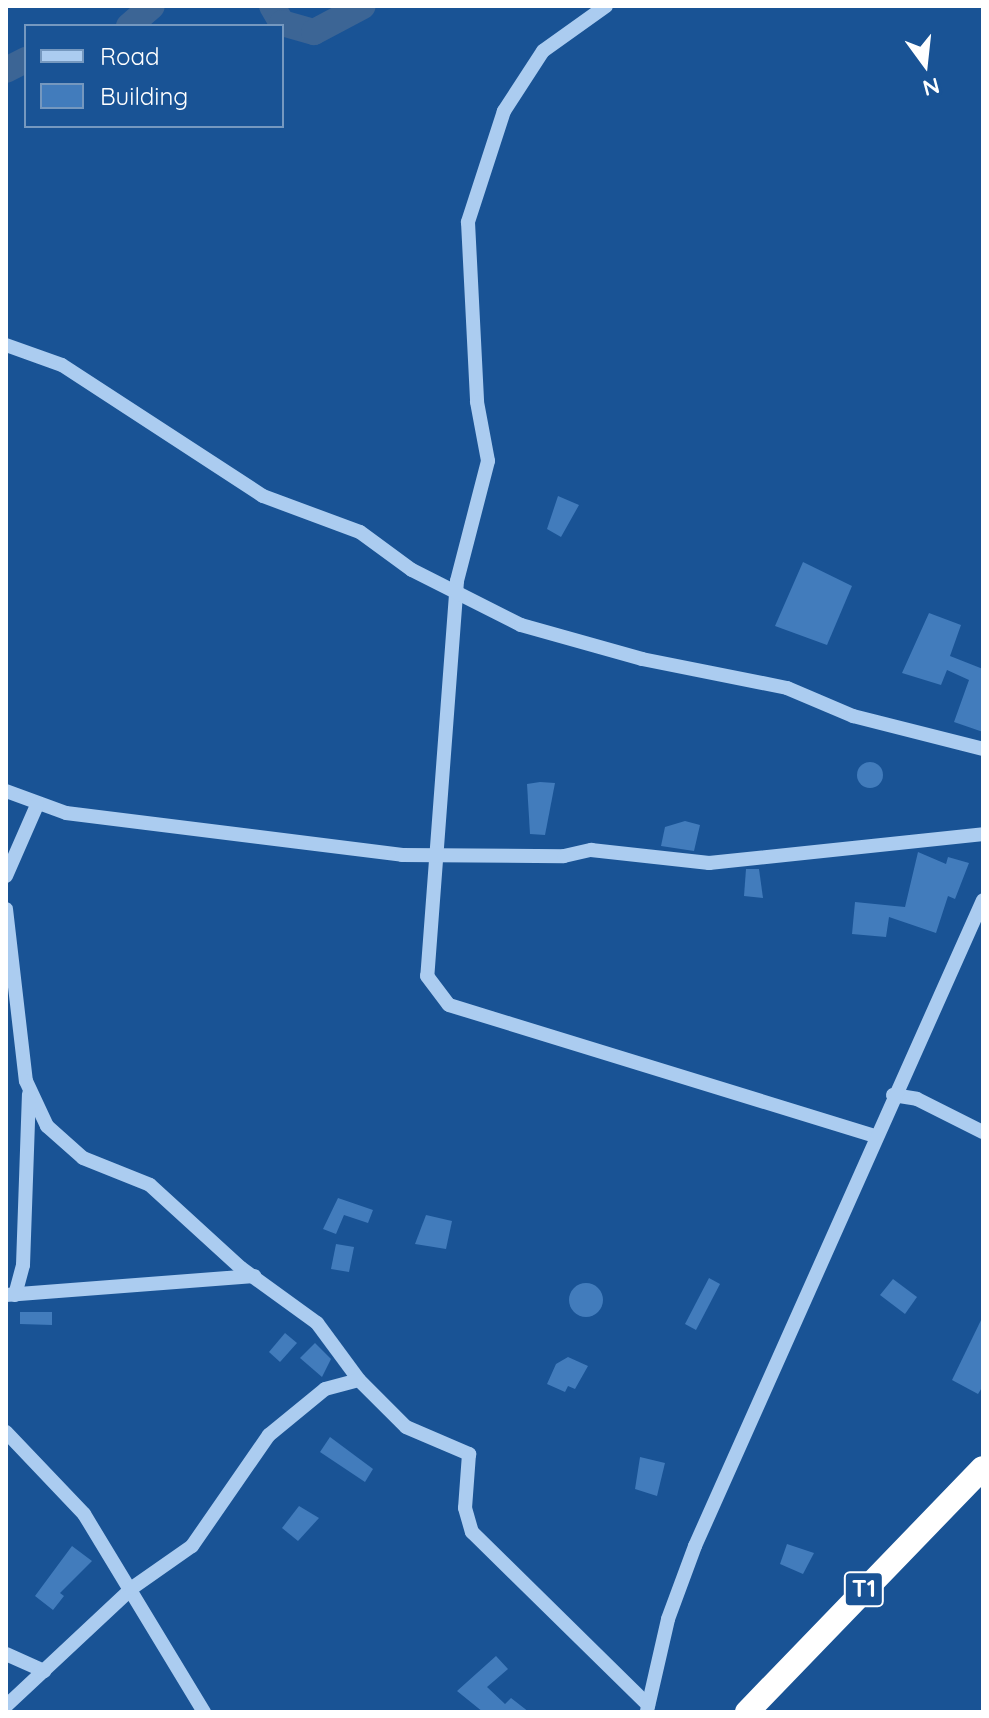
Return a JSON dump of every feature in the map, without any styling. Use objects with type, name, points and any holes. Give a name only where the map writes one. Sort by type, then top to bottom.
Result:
[{"type":"highway","name":"T1","points":[[747,1712],[983,1468]]},
{"type":"street","points":[[606,6],[543,51],[504,111],[472,205],[468,245],[478,339],[477,402],[488,461],[459,570],[427,976],[441,1000],[630,1064],[875,1136]]},
{"type":"street","points":[[6,345],[62,365],[263,496],[372,538],[459,594],[521,625],[642,659],[787,688],[853,716],[983,749]]},
{"type":"street","points":[[6,791],[37,805],[321,848],[564,856],[591,850],[709,863],[983,834]]},
{"type":"street","points":[[6,876],[37,805]]},
{"type":"street","points":[[648,1709],[668,1619],[695,1546],[893,1095],[983,900]]},
{"type":"street","points":[[6,909],[30,1090],[23,1265],[11,1295],[254,1276]]},
{"type":"street","points":[[30,1090],[47,1126],[65,1146],[150,1185],[254,1276],[317,1323],[359,1380],[406,1427],[469,1454],[465,1508],[472,1532],[648,1709]]},
{"type":"street","points":[[893,1095],[917,1099],[983,1132]]},
{"type":"street","points":[[6,1706],[132,1588],[201,1536],[269,1435],[325,1389],[359,1380]]},
{"type":"street","points":[[6,1432],[84,1514],[132,1588],[204,1712]]},
{"type":"street","points":[[6,1654],[44,1671]]},
{"type":"building","points":[[558,496],[579,505],[561,537],[547,529]]},
{"type":"building","points":[[803,562],[852,586],[827,645],[775,626]]},
{"type":"building","points":[[929,613],[961,625],[950,656],[983,669],[983,732],[954,722],[969,680],[947,670],[941,685],[902,673]]},
{"type":"building","points":[[870,762],[879,766],[883,775],[879,784],[870,788],[861,784],[857,775],[861,766]]},
{"type":"building","points":[[555,783],[545,835],[530,834],[527,784]]},
{"type":"building","points":[[685,821],[700,825],[694,851],[661,846],[665,827]]},
{"type":"building","points":[[918,852],[946,864],[948,857],[969,863],[955,899],[948,896],[936,933],[889,917],[886,937],[852,934],[855,902],[905,907]]},
{"type":"building","points":[[746,869],[759,869],[763,898],[744,896]]},
{"type":"building","points":[[338,1198],[373,1210],[368,1223],[344,1215],[336,1234],[323,1229]]},
{"type":"building","points":[[426,1215],[452,1221],[446,1249],[415,1244]]},
{"type":"building","points":[[336,1244],[354,1247],[349,1272],[331,1269]]},
{"type":"building","points":[[709,1278],[720,1284],[696,1330],[685,1324]]},
{"type":"building","points":[[893,1279],[917,1297],[905,1314],[880,1295]]},
{"type":"building","points":[[586,1283],[598,1288],[603,1300],[598,1312],[586,1317],[574,1312],[569,1300],[574,1288]]},
{"type":"building","points":[[20,1312],[52,1312],[52,1325],[20,1324]]},
{"type":"building","points":[[983,1316],[983,1386],[978,1394],[952,1380]]},
{"type":"building","points":[[285,1333],[297,1343],[280,1362],[269,1352]]},
{"type":"building","points":[[315,1343],[331,1359],[322,1377],[300,1358]]},
{"type":"building","points":[[568,1357],[588,1366],[575,1389],[568,1386],[565,1392],[547,1384],[556,1364]]},
{"type":"building","points":[[330,1437],[373,1469],[365,1482],[320,1452]]},
{"type":"building","points":[[640,1457],[665,1463],[657,1496],[635,1489]]},
{"type":"building","points":[[299,1506],[319,1518],[298,1541],[282,1528]]},
{"type":"building","points":[[787,1544],[814,1553],[803,1574],[780,1564]]},
{"type":"building","points":[[72,1546],[92,1561],[60,1593],[64,1596],[53,1610],[35,1596]]},
{"type":"building","points":[[496,1656],[508,1669],[487,1687],[505,1704],[511,1698],[529,1712],[483,1712],[457,1691]]},
{"type":"waterway","points":[[131,24],[152,6]]},
{"type":"waterway","points":[[272,6],[282,23],[314,32],[363,6]]},
{"type":"waterway","points":[[6,70],[24,61]]}]
